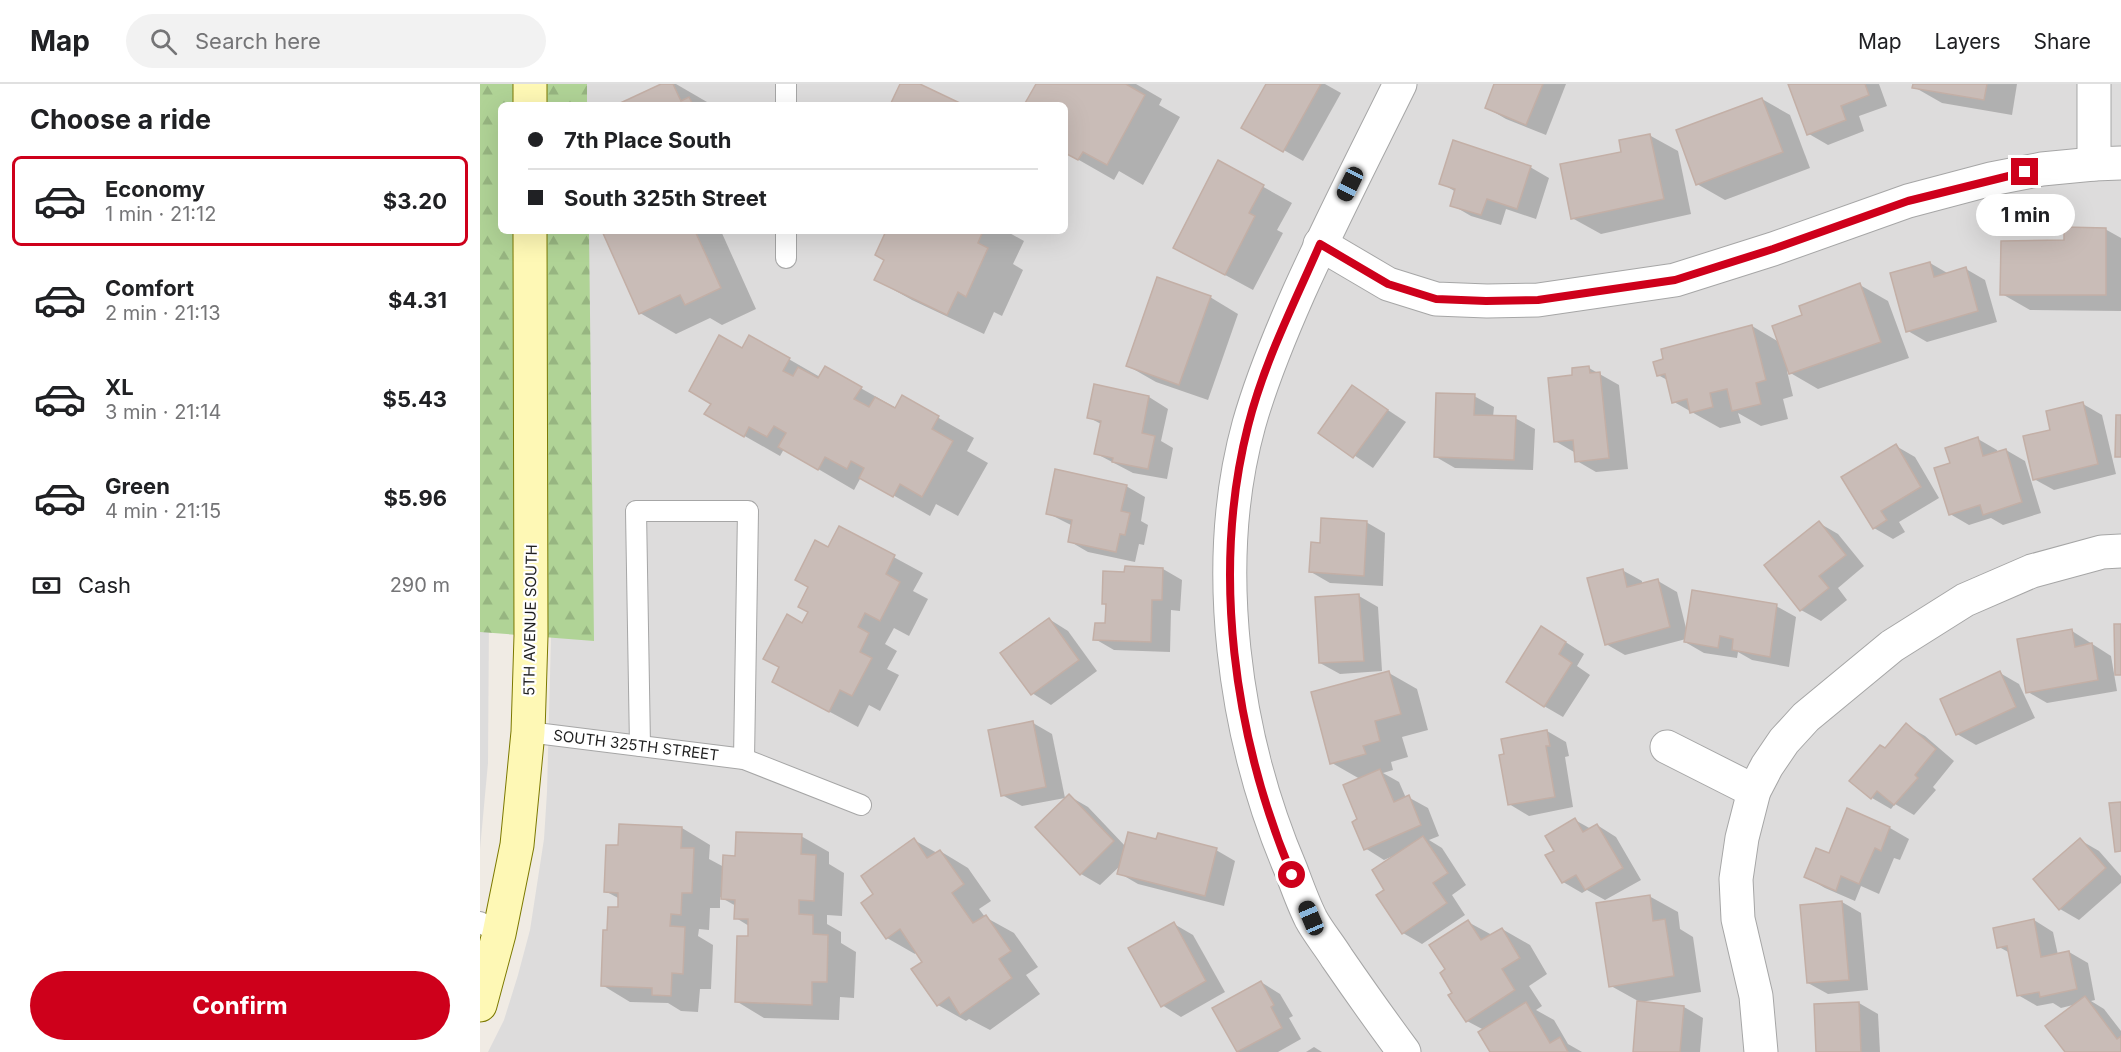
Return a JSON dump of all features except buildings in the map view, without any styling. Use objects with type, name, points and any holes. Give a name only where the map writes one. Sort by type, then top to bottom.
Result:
[{"type":"street","points":[[530,84],[530,102]]},
{"type":"street","points":[[1400,84],[1320,244],[1268,362],[1248,425],[1235,487],[1230,558],[1233,637],[1245,719],[1263,794],[1283,853],[1311,918],[1368,1004],[1404,1052]]},
{"type":"street","points":[[1320,244],[1388,284],[1436,299],[1538,300],[1675,280],[1773,249],[1908,201],[2042,168],[2107,164],[2094,84]]},
{"type":"street","name":"5TH AVENUE SOUTH","points":[[480,1005],[490,928],[517,845],[528,732],[531,636],[530,234]]},
{"type":"street","points":[[1761,1052],[1756,996],[1742,939],[1736,879],[1742,838],[1754,791],[1784,741],[1806,717],[1892,646],[1965,600],[2032,571],[2102,552],[2121,551]]},
{"type":"street","points":[[1666,747],[1754,791]]},
{"type":"lane","points":[[786,84],[786,102]]},
{"type":"lane","points":[[786,234],[786,258]]},
{"type":"lane","points":[[640,746],[636,511],[747,511],[744,759]]},
{"type":"lane","name":"SOUTH 325TH STREET","points":[[528,732],[744,759],[861,805]]},
{"type":"shaded area","points":[[559,84],[2121,84],[2121,1052],[488,1052],[504,1020],[530,930],[544,839],[556,444],[558,234],[1068,234],[1068,102],[559,102]]},
{"type":"shaded area","points":[[491,336],[488,763],[480,849],[480,337]]},
{"type":"green space","points":[[480,84],[587,84],[587,102],[498,102],[498,234],[589,234],[594,641],[480,632]]},
{"type":"route","points":[[1292,875],[1263,794],[1245,719],[1233,637],[1230,558],[1235,487],[1248,425],[1268,362],[1320,244],[1388,284],[1436,299],[1538,300],[1675,280],[1773,249],[1908,201],[2025,172]]}]
